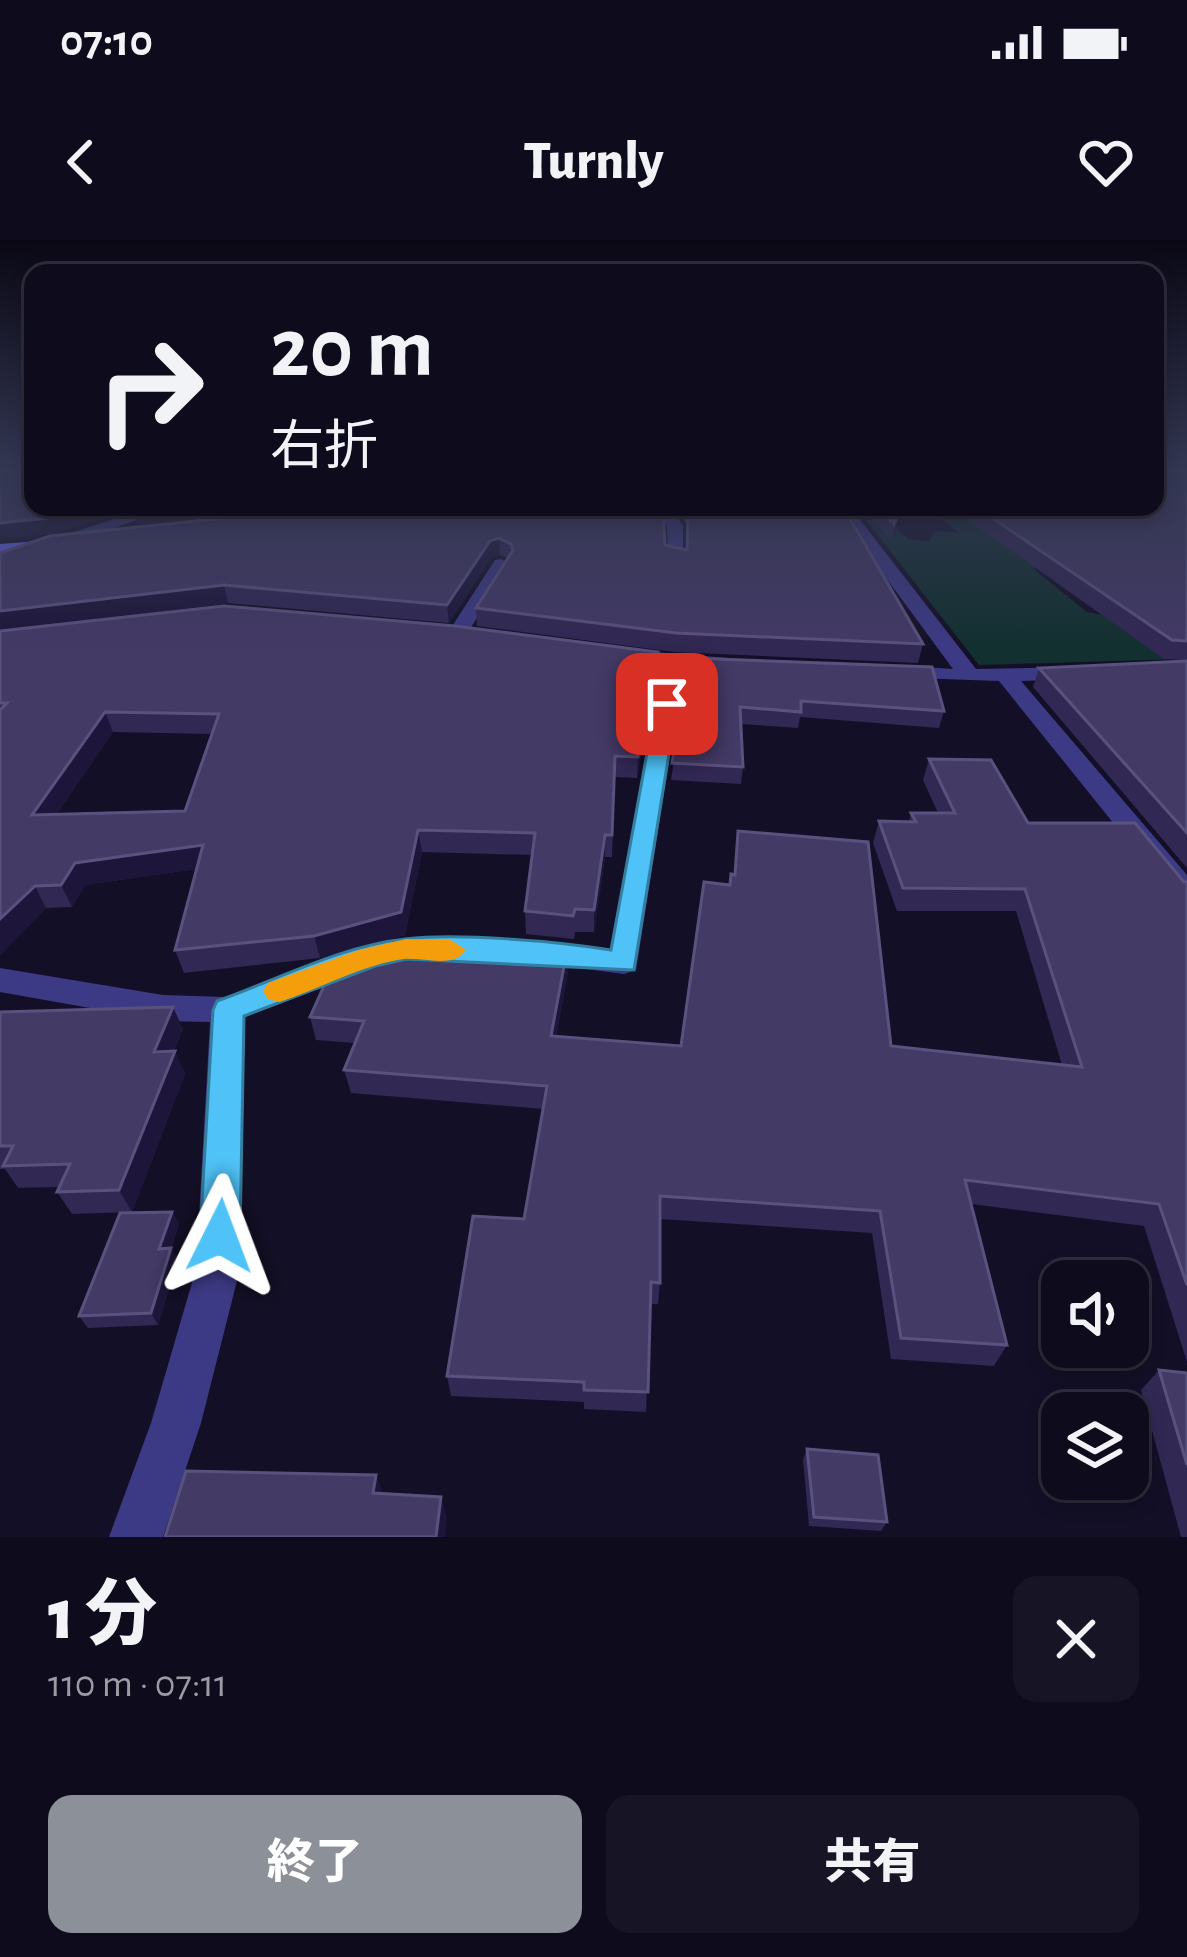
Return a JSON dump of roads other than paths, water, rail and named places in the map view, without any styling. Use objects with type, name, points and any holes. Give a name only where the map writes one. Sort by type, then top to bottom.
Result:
[{"type":"street","points":[[0,562],[95,531]]},
{"type":"street","points":[[675,531],[677,559]]},
{"type":"street","points":[[860,531],[970,676]]},
{"type":"street","points":[[0,549],[141,536]]},
{"type":"street","points":[[457,634],[501,564]]},
{"type":"street","points":[[587,650],[742,665]]},
{"type":"street","points":[[501,952],[572,954],[624,962],[674,662]]},
{"type":"street","points":[[879,672],[970,676],[1096,672]]},
{"type":"street","points":[[1004,674],[1187,894]]},
{"type":"street","points":[[0,980],[163,1008],[228,1010],[369,957],[406,949]]},
{"type":"street","points":[[136,1537],[176,1423],[218,1270],[228,1010]]}]
